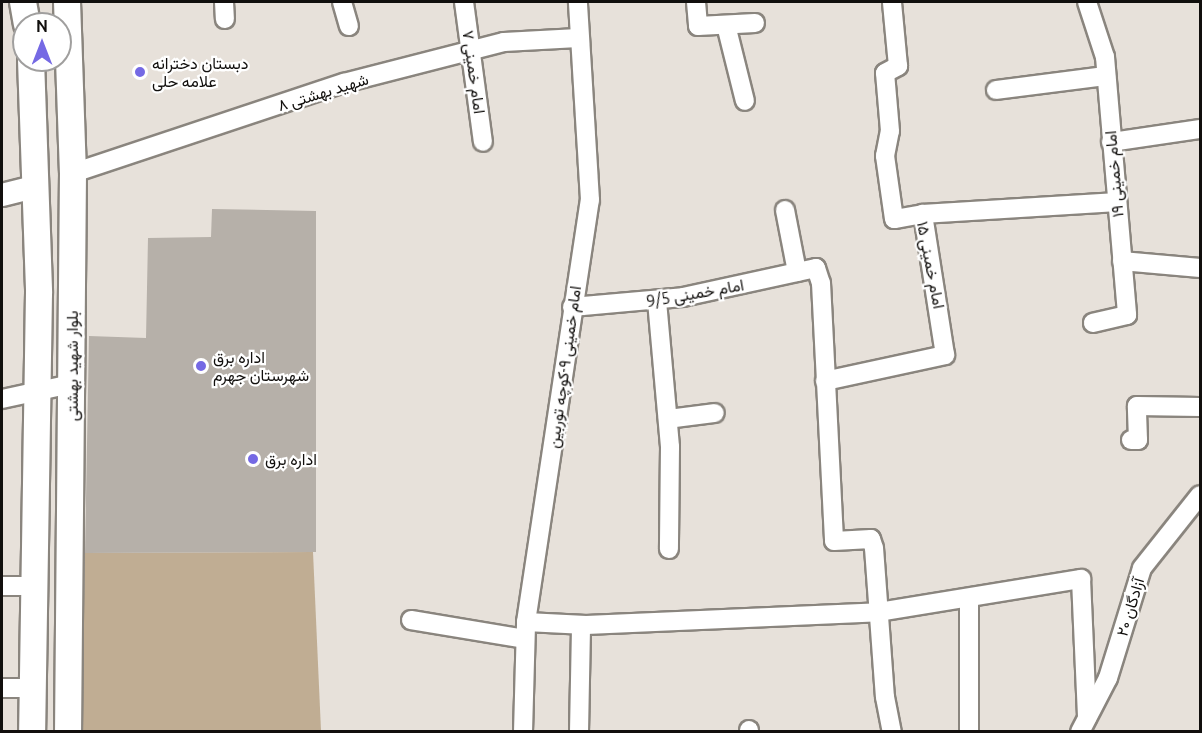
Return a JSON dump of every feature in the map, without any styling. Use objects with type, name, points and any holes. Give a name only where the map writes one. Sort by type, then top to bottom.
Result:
[{"type":"main road","name":"بلوار شهید بهشتی","points":[[67,2],[73,173],[68,732]]},
{"type":"main road","name":"بلوار شهید بهشتی","points":[[32,72],[37,186],[32,732]]},
{"type":"street","points":[[342,2],[349,26]]},
{"type":"street","name":"امام خمینی ۷","points":[[464,2],[483,142]]},
{"type":"street","name":"امام خمینی ۹-کوچه توربین","points":[[523,732],[525,630],[572,307],[590,200],[578,38],[578,2]]},
{"type":"street","points":[[696,2],[698,26],[755,23]]},
{"type":"street","name":"امام خمینی ۱۵","points":[[825,381],[945,355],[923,214],[894,219],[885,156],[890,131],[885,73],[898,66],[892,2]]},
{"type":"street","name":"امام خمینی ۱۹","points":[[1087,2],[1106,76],[1127,315],[1093,323]]},
{"type":"street","points":[[726,25],[745,101]]},
{"type":"street","name":"شهید بهشتی ۸","points":[[73,173],[344,83],[472,53],[504,42],[578,38]]},
{"type":"street","points":[[996,90],[1106,76]]},
{"type":"street","points":[[1112,142],[1200,129]]},
{"type":"street","points":[[2,195],[37,186]]},
{"type":"street","points":[[543,506],[596,193],[590,200]]},
{"type":"street","points":[[923,214],[1117,202]]},
{"type":"street","points":[[785,210],[797,272]]},
{"type":"street","points":[[1122,261],[1200,268]]},
{"type":"street","name":"امام خمینی 9/5","points":[[572,307],[657,301],[816,268],[822,283],[825,381]]},
{"type":"street","points":[[657,301],[668,420],[669,549]]},
{"type":"street","points":[[825,381],[834,541],[871,539],[892,732]]},
{"type":"street","points":[[2,399],[71,384]]},
{"type":"street","points":[[1131,440],[1138,440],[1137,406],[1200,407]]},
{"type":"street","points":[[668,420],[715,413]]},
{"type":"street","name":"آزادگان ۲۰","points":[[1083,725],[1108,678],[1142,568],[1200,495]]},
{"type":"street","points":[[411,620],[525,630],[581,625],[879,612],[1081,579],[1083,725]]},
{"type":"street","points":[[2,586],[34,586]]},
{"type":"street","points":[[969,599],[969,732]]},
{"type":"street","points":[[579,732],[581,625]]},
{"type":"street","points":[[2,688],[33,688]]},
{"type":"shaded area","points":[[313,552],[321,731],[81,732],[85,553]]},
{"type":"building","name":"اداره برق شهرستان جهرم","points":[[212,209],[316,211],[316,552],[85,553],[89,336],[146,338],[148,238],[211,237]]},
{"type":"place","name":"دبستان دخترانه علامه حلی","points":[[140,72]]},
{"type":"place","name":"اداره برق شهرستان جهرم","points":[[201,366]]},
{"type":"place","name":"اداره برق","points":[[253,459]]}]
